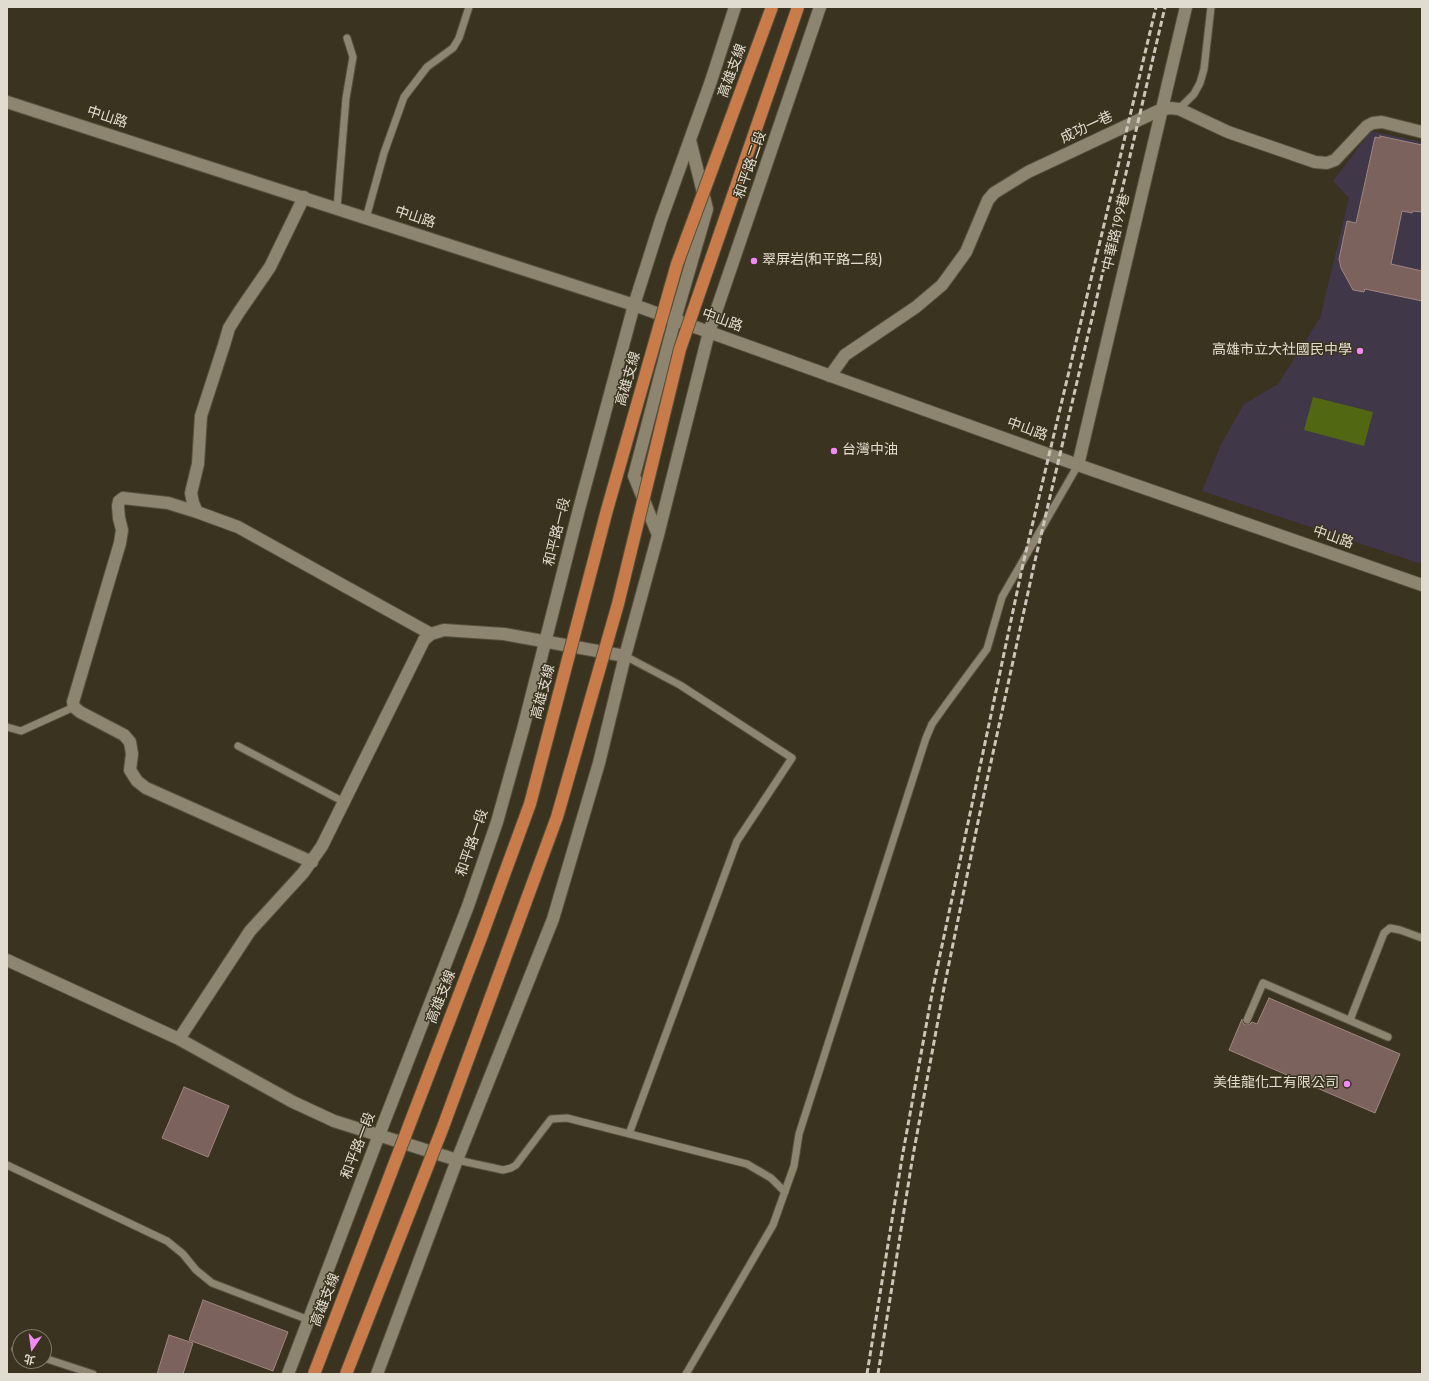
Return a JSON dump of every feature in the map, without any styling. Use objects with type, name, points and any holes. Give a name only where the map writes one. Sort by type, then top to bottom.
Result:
[{"type":"highway","name":"高雄支線","points":[[314,1374],[479,942],[530,804],[607,510],[677,264],[772,7]]},
{"type":"highway","points":[[346,1374],[443,1127],[557,817],[618,604],[680,349],[798,7]]},
{"type":"street","points":[[634,305],[661,220],[735,7]]},
{"type":"street","name":"和平路二段","points":[[709,332],[820,7]]},
{"type":"street","name":"中華路199巷","points":[[1078,464],[1186,7]]},
{"type":"street","name":"中山路","points":[[7,102],[634,305],[830,376],[1422,585]]},
{"type":"street","name":"成功一巷","points":[[830,376],[845,355],[916,307],[942,285],[966,252],[988,200],[994,193],[1028,172],[1162,109],[1179,109],[1222,130],[1315,162],[1327,163],[1335,160],[1367,126],[1373,123],[1382,122],[1422,132]]},
{"type":"street","points":[[658,535],[634,476],[674,319],[707,209],[690,140]]},
{"type":"street","points":[[197,512],[191,493],[198,464],[201,416],[229,328],[270,267],[304,198]]},
{"type":"street","name":"和平路一段","points":[[288,1374],[378,1135],[468,906],[497,822],[634,305]]},
{"type":"street","points":[[377,1374],[458,1160],[552,919],[599,763],[625,656],[658,535],[709,332]]},
{"type":"street","points":[[312,862],[146,788],[137,781],[130,770],[132,754],[130,742],[124,735],[80,712],[74,707],[73,702],[120,543],[122,530],[119,518],[119,501],[123,498],[168,503],[238,527],[431,634]]},
{"type":"street","points":[[179,1039],[250,931],[312,862],[322,846],[424,640],[431,634],[444,630],[474,631],[504,634],[625,656]]},
{"type":"street","points":[[7,960],[179,1039],[300,1105],[334,1121],[458,1160]]},
{"type":"lane","points":[[366,218],[384,152],[404,97],[427,67],[453,48],[459,38],[469,7]]},
{"type":"lane","points":[[1179,109],[1194,94],[1200,83],[1204,69],[1211,7]]},
{"type":"lane","points":[[337,208],[346,98],[353,57],[347,38]]},
{"type":"lane","points":[[686,1374],[773,1225],[794,1166],[799,1134],[926,738],[932,724],[987,650],[1002,597],[1078,464]]},
{"type":"lane","points":[[625,656],[680,685],[792,758],[737,841],[629,1134]]},
{"type":"lane","points":[[7,727],[21,731],[74,707]]},
{"type":"lane","points":[[238,746],[344,802]]},
{"type":"lane","points":[[1350,1020],[1384,933],[1390,928],[1422,938]]},
{"type":"lane","points":[[1247,1020],[1263,983],[1388,1037]]},
{"type":"lane","points":[[458,1160],[503,1170],[511,1168],[516,1165],[551,1119],[567,1118],[747,1164],[771,1178],[785,1192]]},
{"type":"lane","points":[[7,1165],[167,1241],[183,1254],[196,1270],[212,1282],[308,1320]]},
{"type":"lane","points":[[52,1361],[93,1374]]},
{"type":"shaded area","name":"高雄市立大社國民中學","points":[[1371,131],[1422,142],[1422,564],[1202,491],[1221,444],[1244,404],[1278,384],[1320,318],[1349,198],[1333,181]]},
{"type":"green space","points":[[1313,397],[1373,412],[1364,446],[1304,430]]},
{"type":"building","points":[[1380,136],[1422,145],[1422,212],[1413,211],[1412,213],[1402,211],[1391,264],[1422,271],[1422,301],[1365,289],[1364,292],[1353,290],[1341,268],[1339,259],[1347,221],[1356,223],[1375,137],[1380,138]]},
{"type":"building","name":"美佳龍化工有限公司","points":[[1269,998],[1400,1054],[1375,1113],[1229,1050],[1242,1019],[1245,1025],[1252,1022],[1257,1024]]},
{"type":"building","points":[[184,1087],[229,1106],[208,1157],[162,1138]]},
{"type":"building","points":[[203,1300],[288,1332],[273,1371],[189,1340]]},
{"type":"building","points":[[169,1335],[193,1343],[183,1374],[157,1374]]},
{"type":"railway","points":[[867,1374],[902,1158],[933,988],[1023,564],[1156,7]]},
{"type":"railway","points":[[878,1374],[912,1161],[944,988],[979,817],[1034,565],[1165,7]]},
{"type":"place","name":"翠屏岩(和平路二段)","points":[[754,261]]},
{"type":"place","name":"高雄市立大社國民中學","points":[[1360,351]]},
{"type":"place","name":"台灣中油","points":[[834,451]]},
{"type":"place","name":"美佳龍化工有限公司","points":[[1347,1084]]}]
